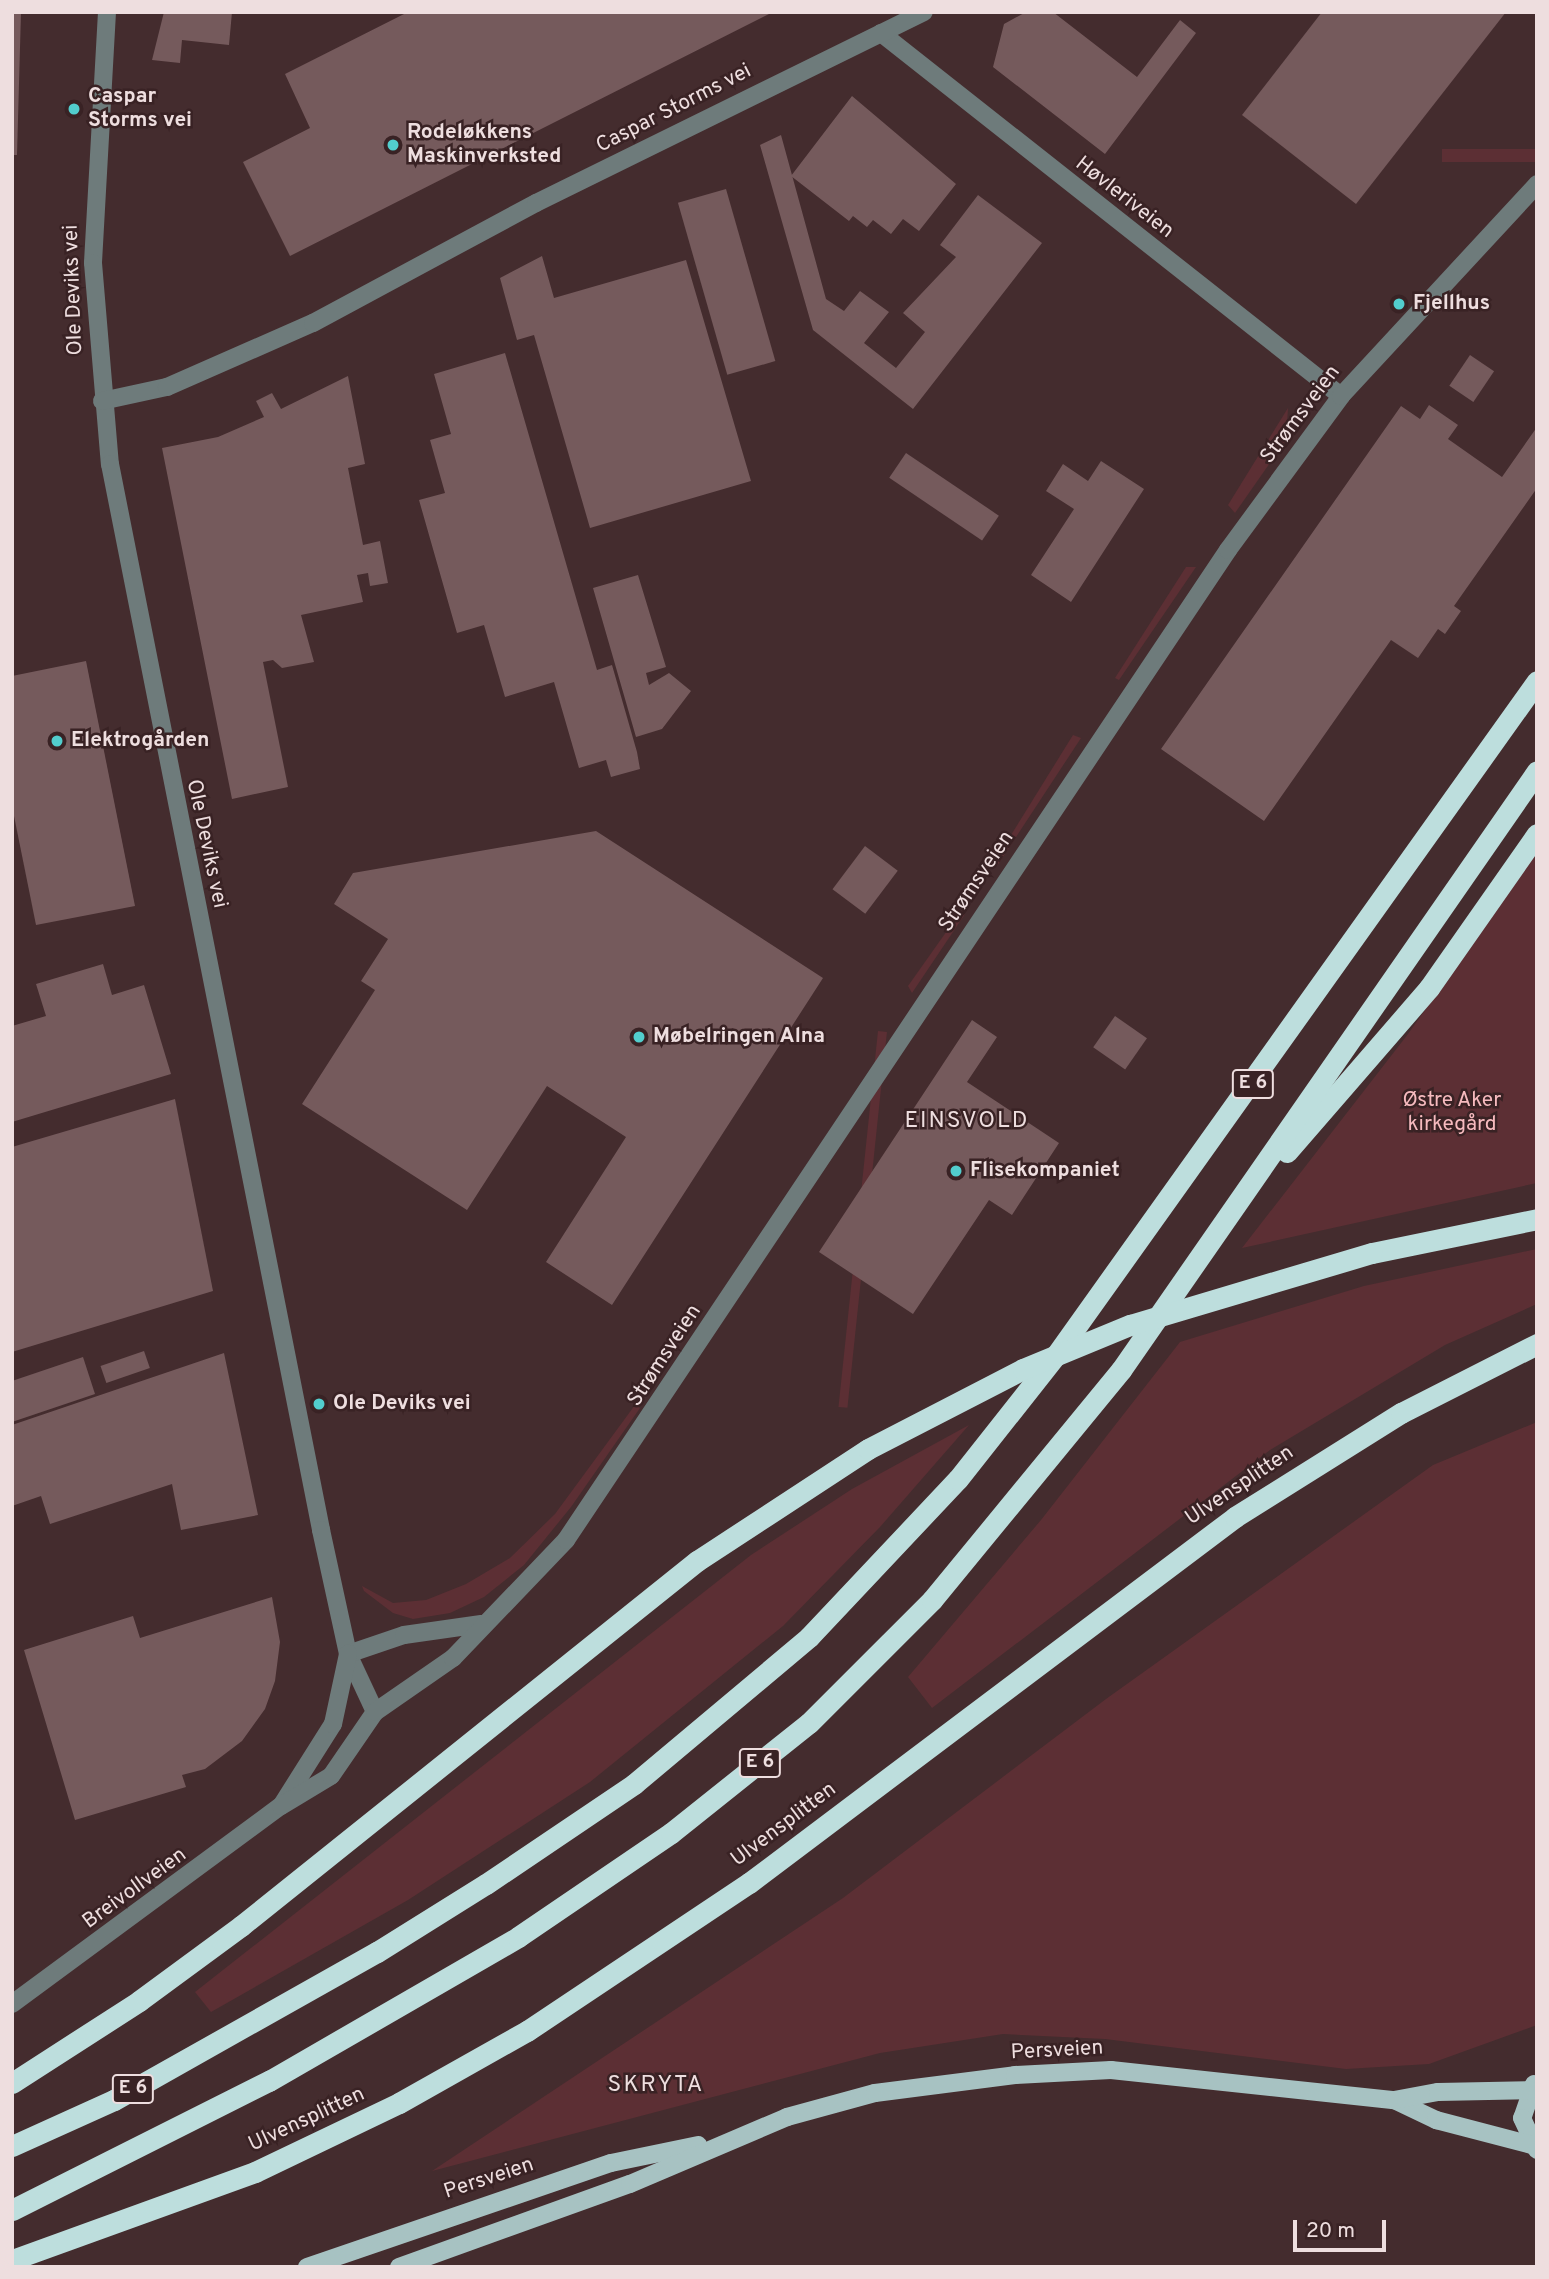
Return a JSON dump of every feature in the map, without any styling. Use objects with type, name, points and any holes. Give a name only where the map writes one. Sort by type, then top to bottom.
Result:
[{"type":"highway","name":"E 6","points":[[12,2146],[114,2100],[486,1884],[652,1770],[809,1637],[958,1479],[1056,1355],[1537,681]]},
{"type":"highway","name":"E 6","points":[[12,2210],[269,2081],[518,1937],[671,1833],[809,1723],[894,1641],[1004,1519],[1121,1370],[1252,1189],[1355,1027],[1537,771]]},
{"type":"highway","name":"E 6","points":[[1252,1189],[1429,988],[1537,834]]},
{"type":"highway","points":[[12,2083],[139,2001],[241,1926],[697,1561],[868,1450],[1023,1369],[1130,1325],[1372,1253],[1537,1219]]},
{"type":"highway","name":"Ulvensplitten","points":[[12,2260],[255,2172],[399,2103],[527,2031],[759,1875],[1151,1577],[1401,1413],[1537,1343]]},
{"type":"main road","name":"Persveien","points":[[307,2267],[611,2163],[729,2138],[875,2093],[1015,2075],[1111,2070],[1394,2100],[1438,2092],[1533,2086]]},
{"type":"main road","points":[[1533,2086],[1522,2118],[1534,2148]]},
{"type":"main road","name":"Persveien","points":[[1394,2100],[1436,2120],[1534,2148]]},
{"type":"main road","name":"Persveien","points":[[399,2267],[630,2184],[729,2138]]},
{"type":"street","name":"Ole Deviks vei","points":[[107,12],[93,263],[102,401],[142,645],[348,1654],[374,1712]]},
{"type":"street","name":"Caspar Storms vei","points":[[102,401],[167,387],[313,323],[536,203],[924,12]]},
{"type":"street","name":"Høvleriveien","points":[[881,33],[1342,396]]},
{"type":"street","name":"Strømsveien","points":[[374,1712],[453,1658],[481,1624],[527,1586],[596,1499],[1125,699],[1342,396],[1537,184]]},
{"type":"street","points":[[348,1654],[404,1635],[481,1624]]},
{"type":"street","name":"Breivollveien","points":[[281,1806],[332,1724],[348,1654]]},
{"type":"street","name":"Breivollveien","points":[[12,2004],[281,1806],[331,1776],[374,1712]]},
{"type":"green space","points":[[1442,149],[1537,149],[1537,162],[1442,162]]},
{"type":"green space","points":[[1288,408],[1286,440],[1235,513],[1228,505]]},
{"type":"green space","points":[[1186,567],[1196,567],[1119,680],[1115,678]]},
{"type":"green space","points":[[1073,735],[1081,738],[997,866],[993,864]]},
{"type":"green space","name":"Østre Aker kirkegård","points":[[1537,852],[1537,1183],[1242,1248],[1408,1034]]},
{"type":"green space","points":[[961,911],[965,914],[912,993],[908,986]]},
{"type":"green space","points":[[878,1031],[887,1032],[847,1408],[838,1407]]},
{"type":"green space","points":[[1537,1249],[1537,1304],[1445,1345],[1270,1450],[932,1708],[908,1677],[1041,1520],[1180,1342],[1364,1286]]},
{"type":"green space","points":[[635,1405],[640,1408],[571,1507],[524,1565],[484,1597],[450,1613],[413,1619],[393,1613],[364,1591],[362,1586],[393,1603],[426,1600],[466,1584],[510,1558],[555,1514]]},
{"type":"green space","points":[[1537,1422],[1537,2025],[1429,2064],[1346,2069],[1105,2039],[1003,2034],[880,2053],[432,2171],[843,1898],[1106,1699],[1433,1465]]},
{"type":"green space","points":[[969,1425],[880,1527],[783,1626],[590,1782],[408,1900],[211,2012],[195,1992],[751,1555],[852,1489]]},
{"type":"building","points":[[12,12],[21,12],[17,155],[12,155]]},
{"type":"building","points":[[164,12],[232,12],[229,45],[182,40],[180,63],[152,60]]},
{"type":"building","name":"Rodeløkkens Maskinverksted","points":[[408,12],[773,12],[290,256],[243,162],[310,128],[285,74]]},
{"type":"building","points":[[1026,12],[1053,12],[1137,77],[1180,20],[1196,33],[1105,154],[993,67],[1004,24]]},
{"type":"building","points":[[1322,12],[1506,12],[1356,204],[1242,115]]},
{"type":"building","points":[[852,96],[956,184],[919,231],[903,219],[891,234],[873,220],[867,227],[853,216],[849,221],[791,176]]},
{"type":"building","points":[[781,135],[826,299],[844,311],[860,291],[889,312],[864,343],[896,368],[925,332],[903,313],[956,257],[940,245],[978,195],[1042,243],[913,409],[813,330],[760,145]]},
{"type":"building","points":[[726,189],[775,361],[727,375],[678,203]]},
{"type":"building","points":[[542,256],[554,298],[686,260],[751,481],[590,528],[534,335],[517,340],[500,278]]},
{"type":"building","points":[[505,353],[597,670],[612,665],[640,769],[611,777],[606,760],[579,768],[554,682],[505,697],[484,625],[457,633],[419,500],[445,493],[430,440],[451,434],[434,374]]},
{"type":"building","points":[[1470,355],[1494,371],[1473,402],[1449,386]]},
{"type":"building","points":[[348,376],[365,464],[348,468],[363,545],[380,541],[388,583],[370,586],[368,573],[357,575],[363,602],[301,615],[314,662],[282,668],[273,660],[263,662],[288,787],[232,799],[162,448],[218,437],[264,417],[256,401],[272,393],[281,409]]},
{"type":"building","points":[[1429,405],[1458,425],[1448,439],[1502,477],[1537,427],[1537,488],[1454,606],[1461,611],[1445,634],[1438,629],[1418,658],[1391,640],[1264,821],[1161,749],[1401,406],[1420,419]]},
{"type":"building","points":[[906,453],[999,516],[982,541],[889,478]]},
{"type":"building","points":[[1101,461],[1144,489],[1071,602],[1031,575],[1074,509],[1046,491],[1063,464],[1088,481]]},
{"type":"building","points":[[638,575],[666,667],[646,673],[649,685],[669,673],[691,691],[662,729],[636,737],[593,588]]},
{"type":"building","name":"Elektrogården","points":[[86,661],[135,906],[36,925],[12,806],[12,676]]},
{"type":"building","points":[[596,831],[823,978],[612,1305],[546,1262],[626,1137],[547,1086],[467,1210],[302,1104],[375,990],[361,981],[388,939],[334,904],[353,873]]},
{"type":"building","points":[[865,846],[898,871],[865,914],[833,889]]},
{"type":"building","points":[[103,964],[112,995],[144,985],[171,1074],[12,1122],[12,1026],[46,1016],[36,984]]},
{"type":"building","points":[[1115,1016],[1147,1038],[1125,1069],[1093,1047]]},
{"type":"building","name":"Flisekompaniet","points":[[972,1020],[997,1037],[967,1082],[1059,1143],[1012,1215],[989,1200],[913,1314],[819,1252]]},
{"type":"building","points":[[175,1099],[213,1291],[12,1352],[12,1147]]},
{"type":"building","points":[[144,1351],[150,1368],[106,1383],[101,1366]]},
{"type":"building","points":[[224,1353],[258,1515],[181,1530],[172,1484],[50,1524],[41,1496],[12,1506],[12,1425]]},
{"type":"building","points":[[83,1357],[95,1394],[12,1422],[12,1381]]},
{"type":"building","points":[[272,1597],[280,1642],[275,1681],[265,1709],[242,1741],[205,1769],[182,1775],[186,1787],[75,1820],[24,1650],[133,1616],[140,1638]]},
{"type":"place","name":"Caspar Storms vei","points":[[74,109]]},
{"type":"place","name":"Rodeløkkens Maskinverksted","points":[[393,145]]},
{"type":"place","name":"Fjellhus","points":[[1399,304]]},
{"type":"place","name":"Elektrogården","points":[[57,741]]},
{"type":"place","name":"Møbelringen Alna","points":[[639,1037]]},
{"type":"place","name":"Flisekompaniet","points":[[956,1171]]},
{"type":"place","name":"Ole Deviks vei","points":[[319,1404]]},
{"type":"district","name":"EINSVOLD","points":[[967,1122]]},
{"type":"district","name":"SKRYTA","points":[[656,2086]]}]
